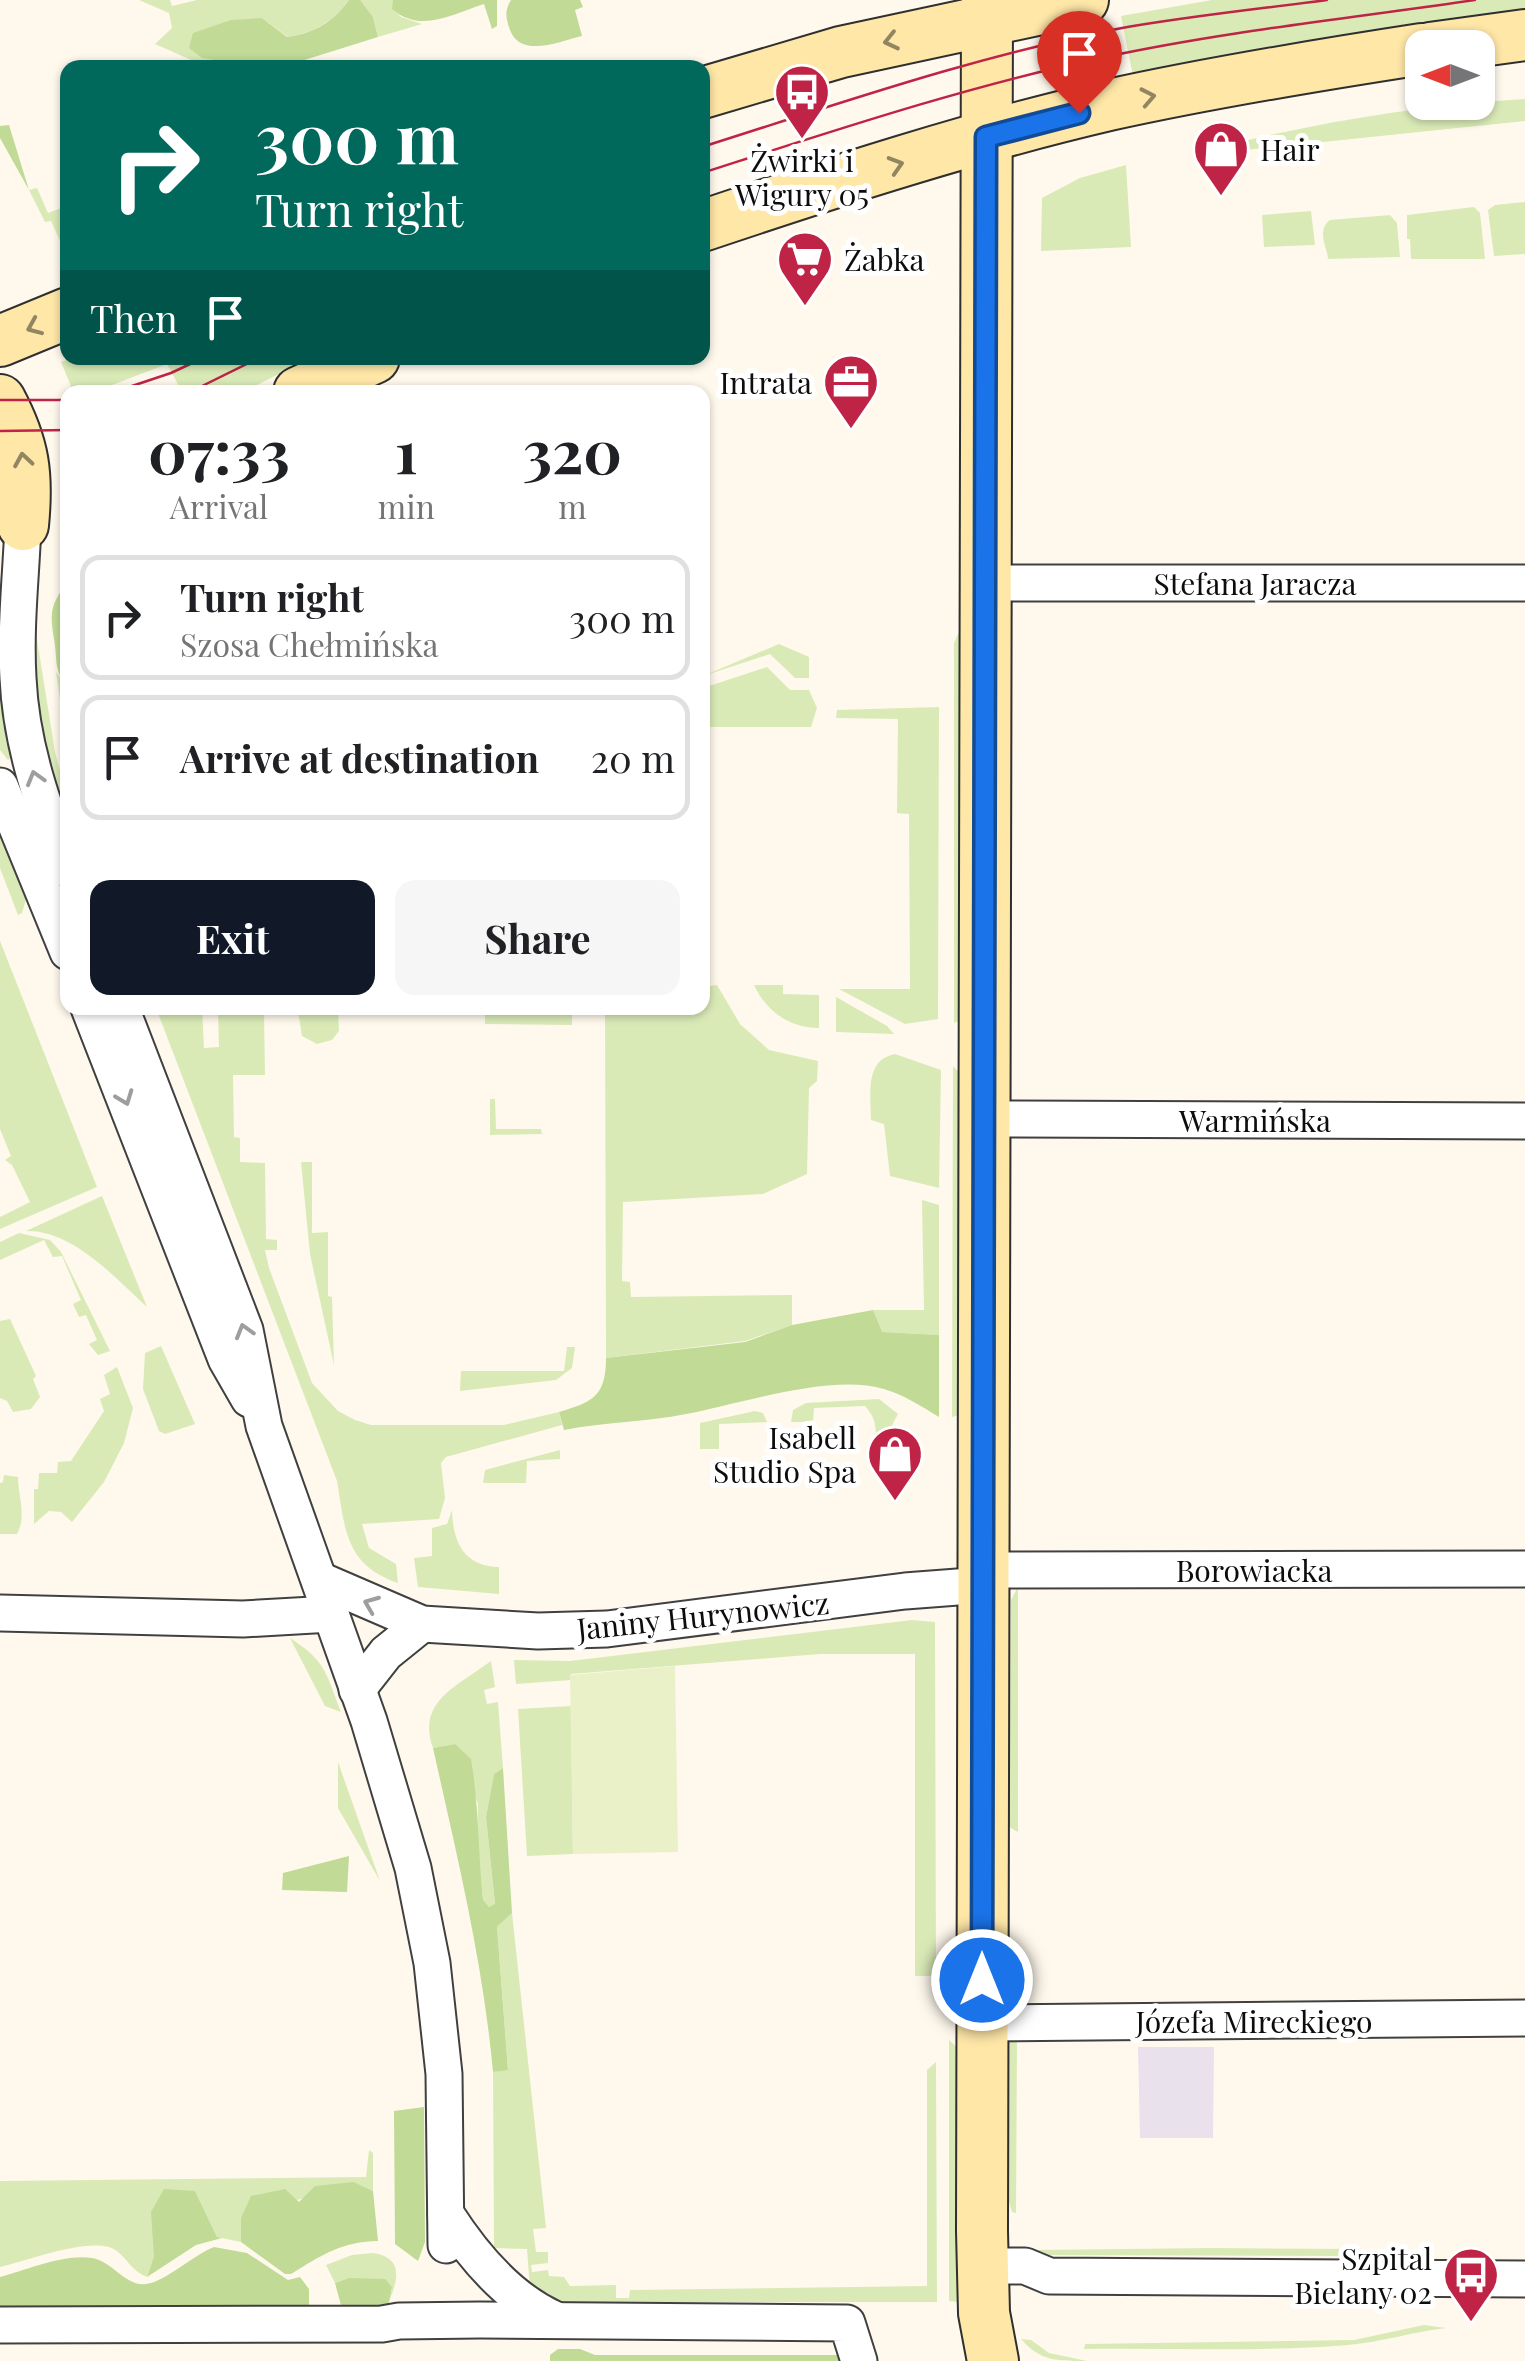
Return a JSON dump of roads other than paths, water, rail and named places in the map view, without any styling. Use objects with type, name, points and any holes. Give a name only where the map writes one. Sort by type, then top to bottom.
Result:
[{"type":"street","points":[[710,91],[986,10],[1083,0]]},
{"type":"street","points":[[986,10],[982,2023],[984,2313],[993,2361]]},
{"type":"street","points":[[1495,40],[1525,36]]},
{"type":"street","points":[[710,223],[986,137],[1110,105],[1405,51]]},
{"type":"street","points":[[0,341],[60,316]]},
{"type":"street","points":[[314,385],[359,365]]},
{"type":"street","points":[[0,400],[17,432],[25,468],[12,530],[22,725],[33,772],[60,848]]},
{"type":"street","points":[[12,530],[60,508]]},
{"type":"street","name":"Stefana Jaracza","points":[[986,583],[1525,582]]},
{"type":"street","points":[[0,786],[60,932]]},
{"type":"street","points":[[92,1015],[226,1359],[264,1426]]},
{"type":"street","points":[[124,1015],[245,1330],[264,1426],[320,1580],[413,1868],[432,1963],[444,2074],[446,2229],[530,2308],[558,2321]]},
{"type":"street","name":"Warmińska","points":[[985,1119],[1525,1121]]},
{"type":"street","name":"Borowiacka","points":[[984,1578],[1525,1569]]},
{"type":"street","name":"Janiny Hurynowicz","points":[[320,1580],[422,1624],[508,1630],[607,1629],[984,1578]]},
{"type":"street","points":[[0,1613],[242,1619],[331,1614]]},
{"type":"street","points":[[357,1690],[386,1653],[422,1624]]},
{"type":"street","name":"Józefa Mireckiego","points":[[982,2023],[1525,2018]]},
{"type":"street","points":[[983,2266],[1024,2266],[1049,2276],[1525,2279]]},
{"type":"street","points":[[0,2325],[848,2323],[860,2361]]},
{"type":"tram line","points":[[710,144],[911,81],[1069,39],[1173,20],[1327,0]]},
{"type":"tram line","points":[[710,170],[953,95],[1105,57],[1243,32],[1475,0]]},
{"type":"tram line","points":[[135,385],[188,365]]},
{"type":"tram line","points":[[204,385],[245,365]]},
{"type":"tram line","points":[[0,400],[60,400]]},
{"type":"tram line","points":[[0,431],[60,430]]},
{"type":"place","name":"Żwirki i Wigury 05","points":[[802,141]]},
{"type":"place","name":"Hair","points":[[1221,198]]},
{"type":"place","name":"Żabka","points":[[805,308]]},
{"type":"place","name":"Intrata","points":[[851,431]]},
{"type":"place","name":"Isabell Studio Spa","points":[[895,1503]]},
{"type":"place","name":"Szpital Bielany 02","points":[[1471,2324]]}]
